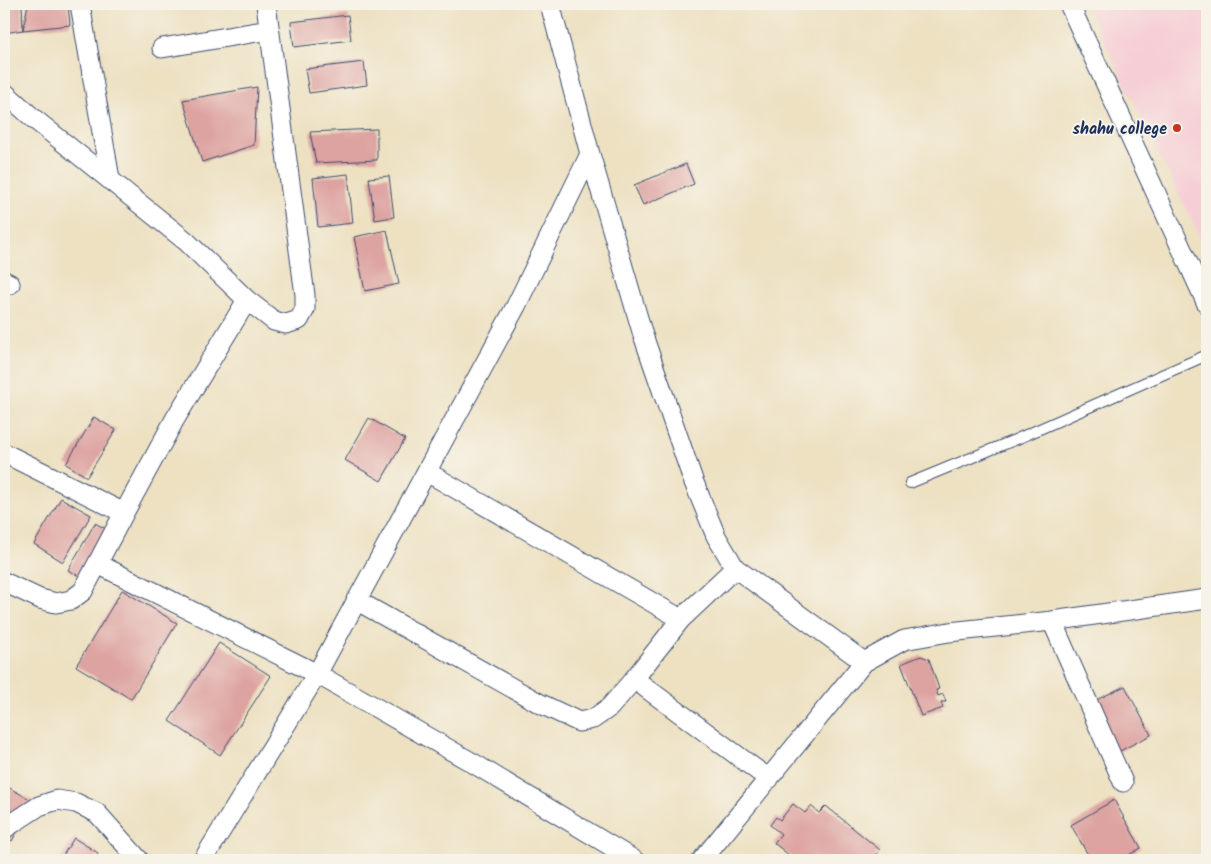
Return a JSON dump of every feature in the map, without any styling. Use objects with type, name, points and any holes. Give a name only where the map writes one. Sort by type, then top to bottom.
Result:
[{"type":"street","points":[[80,4],[110,179]]},
{"type":"street","points":[[4,92],[33,118],[186,241],[247,300],[274,321],[286,324],[299,320],[305,309],[303,270],[266,4]]},
{"type":"street","points":[[550,4],[590,154],[643,335],[693,480],[716,536],[735,568],[864,662]]},
{"type":"street","points":[[1069,4],[1207,304]]},
{"type":"street","points":[[162,48],[269,30]]},
{"type":"street","points":[[203,860],[317,674],[516,306],[590,154]]},
{"type":"street","points":[[4,582],[40,600],[56,603],[71,600],[83,591],[176,419],[247,300]]},
{"type":"street","points":[[4,452],[124,513]]},
{"type":"street","points":[[427,472],[682,619]]},
{"type":"street","points":[[98,564],[317,674],[473,763],[634,860]]},
{"type":"street","points":[[356,600],[538,703],[579,722],[593,719],[610,707],[682,619],[735,568]]},
{"type":"street","points":[[702,860],[864,662],[904,640],[949,632],[1052,621],[1207,599]]},
{"type":"street","points":[[1052,621],[1123,782]]},
{"type":"street","points":[[634,679],[769,779]]},
{"type":"street","points":[[4,829],[40,806],[57,800],[76,803],[97,813],[139,860]]},
{"type":"lane","points":[[910,483],[1017,440],[1207,355]]},
{"type":"shaded area","name":"shahu college","points":[[1086,4],[1207,4],[1207,252]]},
{"type":"building","points":[[4,4],[22,4],[23,30],[4,33]]},
{"type":"building","points":[[28,4],[68,4],[70,25],[23,30]]},
{"type":"building","points":[[348,15],[351,40],[294,47],[291,22]]},
{"type":"building","points":[[364,62],[367,85],[309,93],[305,69]]},
{"type":"building","points":[[257,87],[254,145],[202,162],[183,100]]},
{"type":"building","points":[[377,129],[377,160],[316,163],[310,132]]},
{"type":"building","points":[[686,164],[694,184],[643,205],[634,185]]},
{"type":"building","points":[[348,174],[353,223],[318,227],[313,178]]},
{"type":"building","points":[[389,176],[394,217],[375,220],[369,178]]},
{"type":"building","points":[[387,230],[399,284],[365,291],[354,237]]},
{"type":"building","points":[[94,417],[116,430],[87,477],[66,464]]},
{"type":"building","points":[[369,418],[405,439],[381,481],[345,460]]},
{"type":"building","points":[[61,498],[91,515],[63,562],[34,544]]},
{"type":"building","points":[[95,523],[119,536],[92,583],[68,570]]},
{"type":"building","points":[[122,590],[177,623],[131,699],[76,666]]},
{"type":"building","points":[[219,643],[271,676],[220,755],[169,721]]},
{"type":"building","points":[[921,656],[929,659],[939,689],[936,690],[938,696],[943,694],[946,702],[941,702],[943,708],[921,716],[901,664]]},
{"type":"building","points":[[1125,686],[1151,735],[1116,753],[1090,703]]},
{"type":"building","points":[[4,785],[33,801],[12,841],[4,836]]},
{"type":"building","points":[[1114,800],[1141,848],[1120,860],[1091,860],[1071,825]]},
{"type":"building","points":[[793,804],[805,813],[811,806],[819,813],[826,806],[880,850],[875,856],[881,860],[795,860],[774,843],[781,834],[770,825],[776,817],[780,820]]},
{"type":"building","points":[[74,838],[98,853],[94,860],[60,860]]},
{"type":"place","name":"shahu college","points":[[1177,128]]}]
